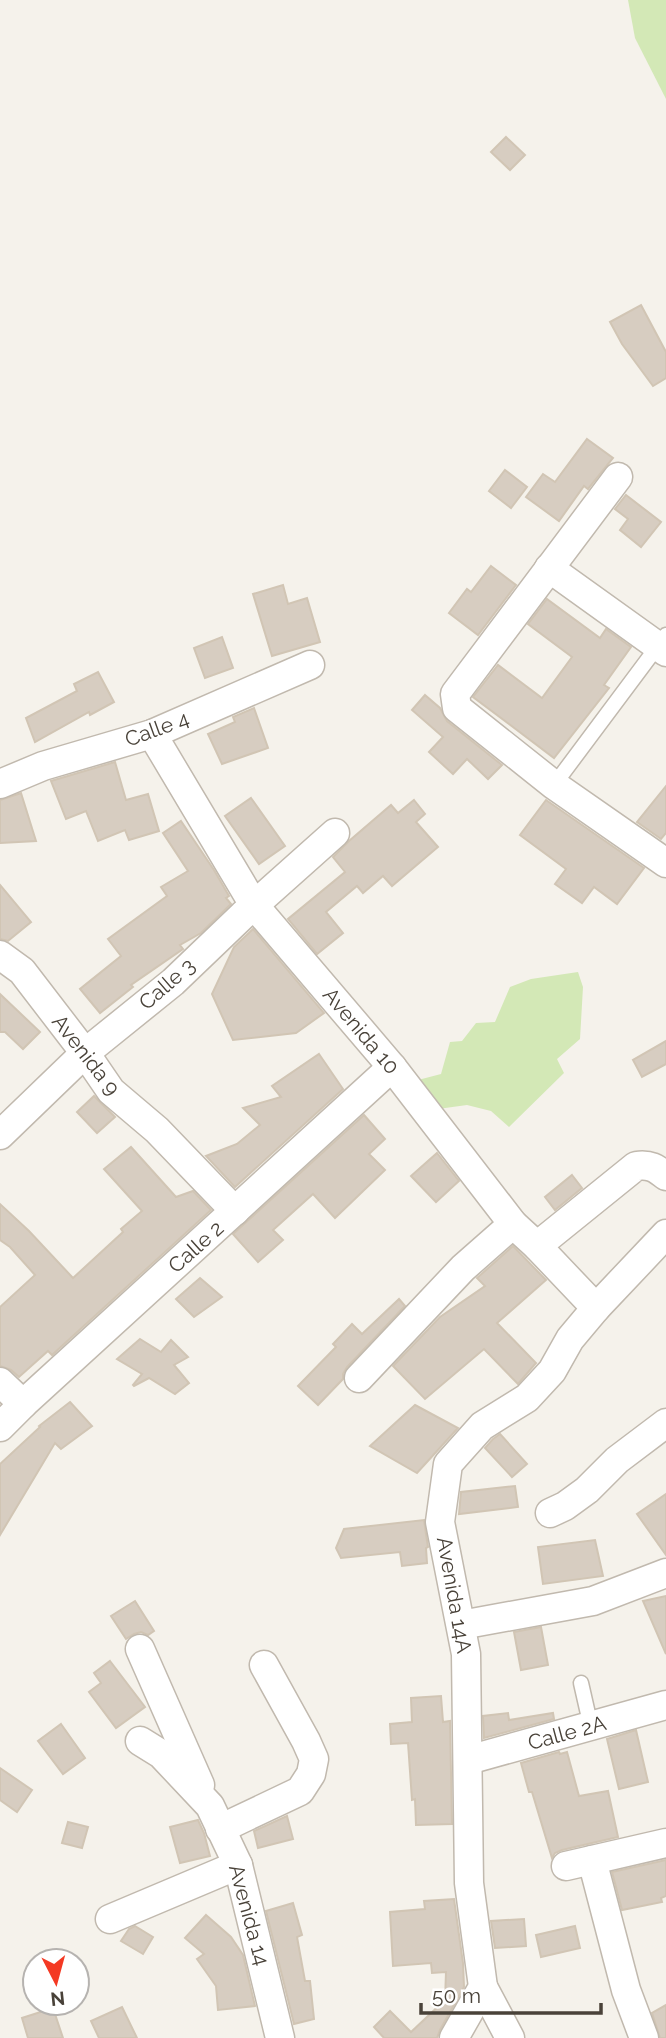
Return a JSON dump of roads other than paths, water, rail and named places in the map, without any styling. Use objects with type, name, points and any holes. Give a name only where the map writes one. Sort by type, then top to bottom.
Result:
[{"type":"street","points":[[618,477],[455,694],[455,702],[457,708],[554,785],[666,861]]},
{"type":"street","points":[[549,568],[663,644]]},
{"type":"street","name":"Calle 4","points":[[0,784],[43,766],[152,734],[310,665]]},
{"type":"street","name":"Avenida 10","points":[[152,734],[254,905],[391,1068],[513,1224],[596,1308]]},
{"type":"street","name":"Calle 3","points":[[0,1135],[85,1053],[173,982],[335,833]]},
{"type":"street","name":"Avenida 9","points":[[0,955],[22,971],[111,1091],[157,1130],[235,1211]]},
{"type":"street","name":"Calle 2","points":[[0,1427],[391,1068]]},
{"type":"street","points":[[537,1246],[636,1166],[653,1166],[666,1176]]},
{"type":"street","points":[[359,1378],[463,1268],[513,1224]]},
{"type":"street","name":"Avenida 14A","points":[[483,1987],[469,1883],[466,1654],[440,1521],[448,1464],[482,1426],[527,1398],[552,1371],[570,1339],[596,1308],[666,1234]]},
{"type":"street","points":[[0,1382],[23,1404]]},
{"type":"street","points":[[550,1513],[587,1490],[617,1460],[666,1423]]},
{"type":"street","points":[[461,1625],[593,1601],[666,1573]]},
{"type":"street","points":[[140,1649],[215,1817],[300,1791],[311,1774],[314,1759],[264,1665]]},
{"type":"street","name":"Calle 2A","points":[[468,1760],[666,1705]]},
{"type":"street","name":"Avenida 14","points":[[141,1741],[161,1754],[215,1817],[238,1865],[280,2038]]},
{"type":"street","points":[[644,2038],[579,1863],[666,1843]]},
{"type":"street","points":[[110,1920],[238,1865]]},
{"type":"street","points":[[454,2038],[483,1987]]},
{"type":"street","points":[[483,1987],[510,2038]]},
{"type":"lane","points":[[554,785],[663,644]]},
{"type":"lane","points":[[581,1683],[591,1727]]}]
